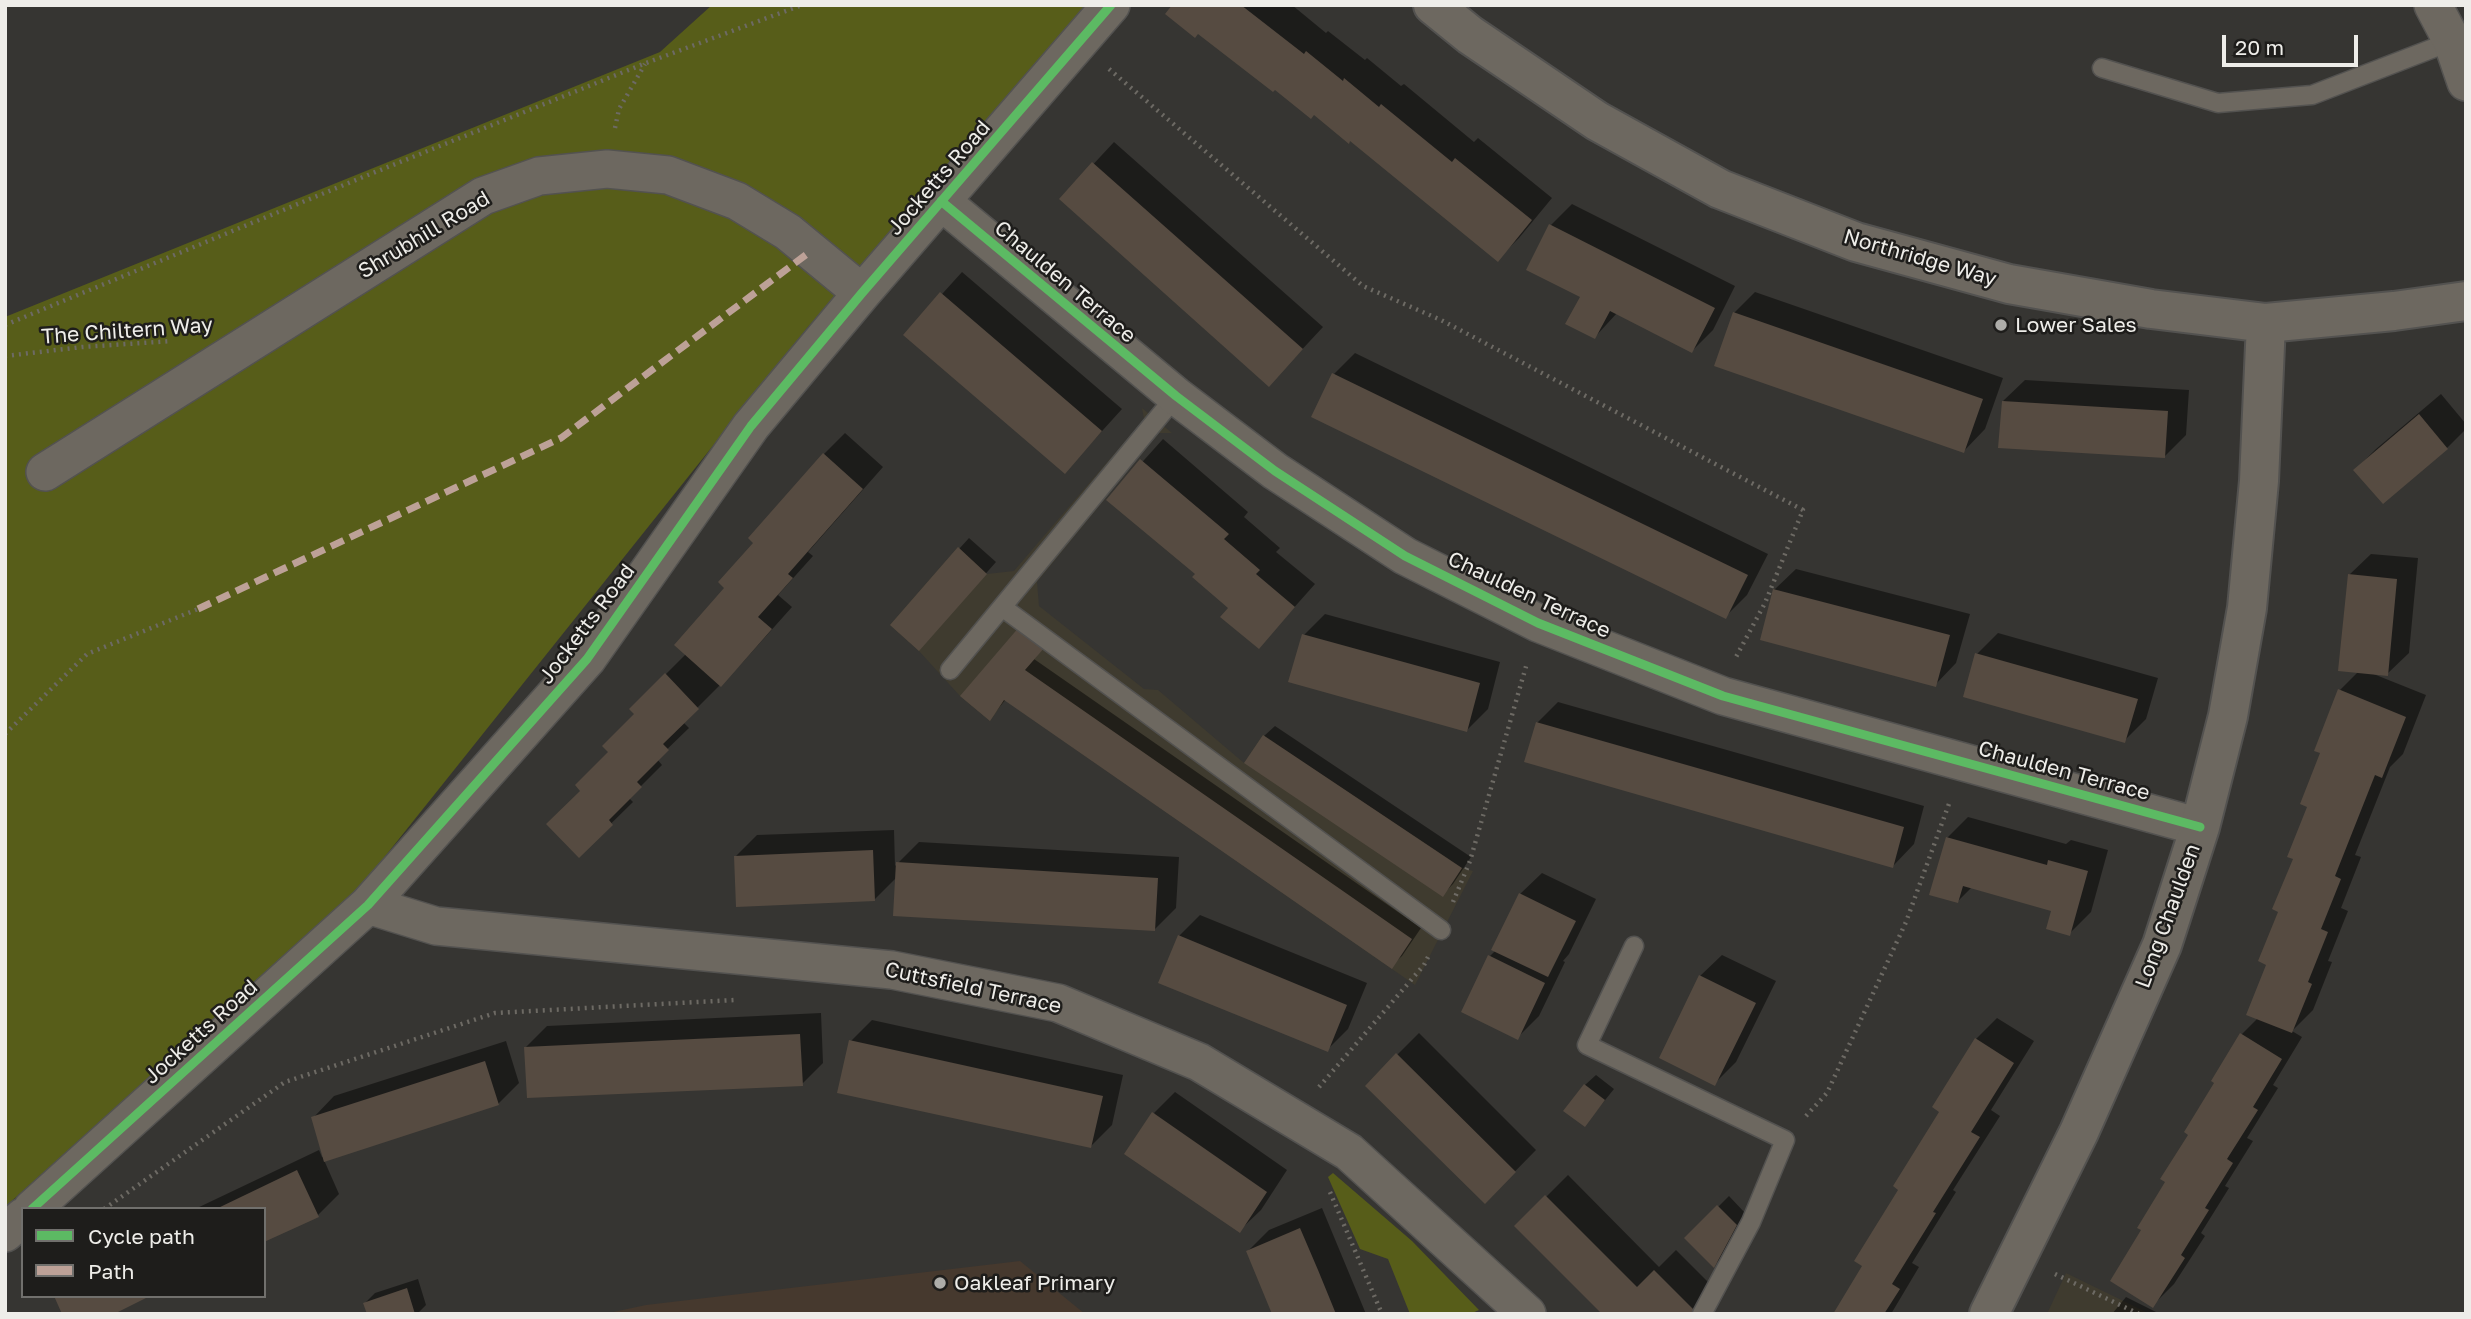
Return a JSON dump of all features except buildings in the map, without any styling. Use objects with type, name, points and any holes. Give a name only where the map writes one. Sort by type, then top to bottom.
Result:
[{"type":"street","name":"Jocketts Road","points":[[34,1207],[368,905],[587,659],[751,426],[1111,5]]},
{"type":"street","name":"Northridge Way","points":[[1433,5],[1470,35],[1597,121],[1720,189],[1856,242],[2009,284],[2151,309],[2266,323],[2466,301]]},
{"type":"street","points":[[2433,5],[2452,41],[2466,82]]},
{"type":"street","name":"Shrubhill Road","points":[[45,471],[482,197],[539,176],[607,169],[668,175],[737,201],[788,232],[862,293]]},
{"type":"street","name":"Chaulden Terrace","points":[[941,201],[1176,396],[1275,471],[1405,556],[1538,623],[1723,696],[2200,827]]},
{"type":"street","name":"Long Chaulden","points":[[1989,1314],[2079,1132],[2162,944],[2200,827],[2228,716],[2247,608],[2259,481],[2266,323]]},
{"type":"street","name":"Cuttsfield Terrace","points":[[368,905],[436,926],[892,970],[1058,1003],[1199,1062],[1349,1152],[1527,1314]]},
{"type":"street","points":[[5,1233],[21,1219]]},
{"type":"lane","points":[[2102,68],[2218,103],[2312,95],[2452,41]]},
{"type":"lane","points":[[950,670],[1176,396]]},
{"type":"lane","points":[[1002,607],[1441,930]]},
{"type":"lane","points":[[1634,946],[1587,1045],[1785,1140],[1751,1222],[1702,1314]]},
{"type":"path","points":[[5,325],[646,63],[802,5]]},
{"type":"path","points":[[1079,45],[1363,286],[1441,320],[1803,510],[1765,603],[1737,656],[1723,696]]},
{"type":"path","points":[[607,169],[618,109],[646,63]]},
{"type":"path","points":[[5,734],[87,654],[198,609]]},
{"type":"path","points":[[1293,1117],[1423,965],[1441,930],[1470,861],[1538,623]]},
{"type":"path","points":[[1785,1140],[1827,1093],[1906,922],[1964,762]]},
{"type":"path","points":[[107,1207],[285,1083],[495,1013],[742,1000]]},
{"type":"path","points":[[1349,1152],[1322,1174],[1382,1314]]},
{"type":"path","points":[[2015,1258],[2139,1314]]},
{"type":"shaded area","points":[[1142,408],[1172,433],[1159,433],[1037,582],[1039,606],[1144,689],[1158,690],[1244,763],[1263,735],[1462,868],[1473,871],[1415,985],[1005,700],[990,721],[960,696],[919,651],[890,625],[958,547],[987,574],[1014,571],[1144,419]]},
{"type":"shaded area","name":"Oakleaf Primary","points":[[1020,1261],[1085,1314],[604,1314],[646,1305]]},
{"type":"shaded area","points":[[2066,1273],[2150,1314],[2047,1314]]},
{"type":"green space","points":[[712,5],[1087,5],[807,328],[359,889],[5,1207],[5,317],[660,52]]},
{"type":"green space","points":[[1333,1173],[1412,1241],[1479,1310],[1470,1314],[1410,1314],[1388,1259],[1360,1249],[1328,1177]]},
{"type":"marked path","points":[[198,609],[561,438],[811,251]]},
{"type":"cycle path","points":[[34,1207],[368,905],[587,659],[751,426],[1111,5]]},
{"type":"cycle path","points":[[941,201],[1176,396],[1275,471],[1405,556],[1538,623],[1723,696],[2200,827]]},
{"type":"place","name":"Lower Sales","points":[[2001,325]]},
{"type":"place","name":"Oakleaf Primary","points":[[940,1283]]}]
